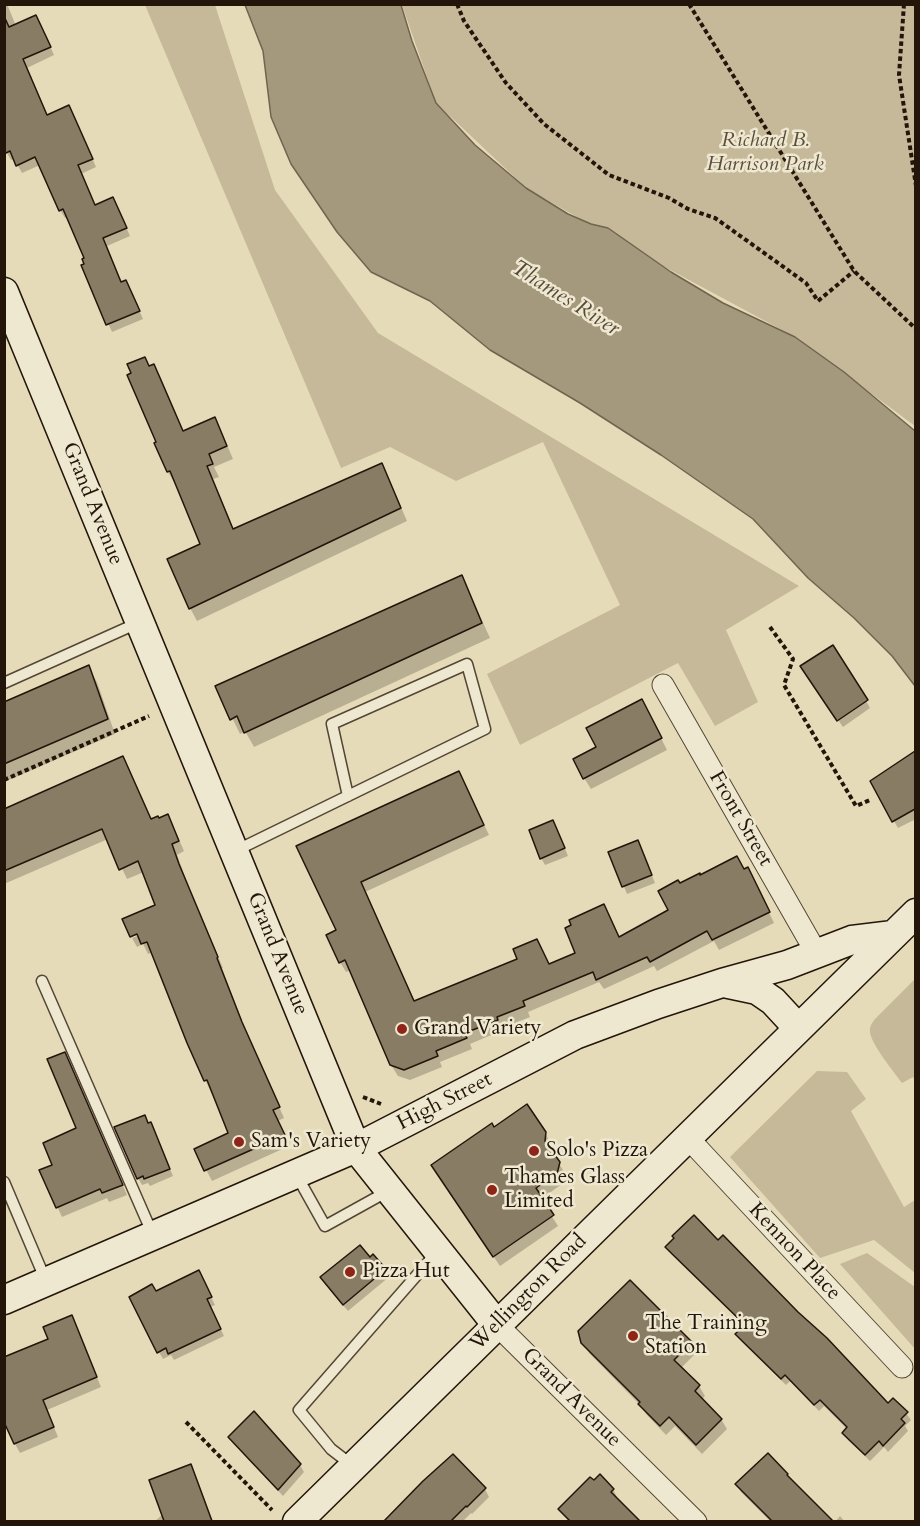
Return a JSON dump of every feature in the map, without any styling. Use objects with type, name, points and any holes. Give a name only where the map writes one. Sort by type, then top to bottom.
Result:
[{"type":"street","name":"Grand Avenue","points":[[4,292],[356,1148],[497,1325],[696,1521]]},
{"type":"street","name":"Front Street","points":[[663,685],[817,954]]},
{"type":"street","name":"Wellington Road","points":[[284,1516],[353,1466],[915,913]]},
{"type":"street","name":"High Street","points":[[4,1300],[356,1148],[575,1035],[657,1004],[787,965],[852,940],[893,935]]},
{"type":"street","name":"High Street","points":[[722,983],[757,990],[773,1001],[798,1028]]},
{"type":"street","name":"Kennon Place","points":[[687,1137],[902,1367]]},
{"type":"lane","points":[[4,683],[140,622]]},
{"type":"lane","points":[[235,851],[348,796],[484,729],[467,664],[332,724],[348,796]]},
{"type":"lane","points":[[42,981],[153,1235]]},
{"type":"lane","points":[[296,1174],[325,1226],[390,1190]]},
{"type":"lane","points":[[4,1182],[46,1281]]},
{"type":"lane","points":[[353,1466],[330,1449],[299,1410],[438,1251]]},
{"type":"path","points":[[457,4],[464,21],[506,83],[544,124],[609,175],[669,198],[688,209],[715,218],[806,283],[818,301],[854,271]]},
{"type":"path","points":[[689,4],[854,271],[915,329]]},
{"type":"path","points":[[904,4],[899,75],[915,186]]},
{"type":"path","points":[[770,627],[793,659],[784,685],[855,806],[870,800]]},
{"type":"path","points":[[4,780],[174,705]]},
{"type":"path","points":[[358,1095],[385,1106]]},
{"type":"path","points":[[186,1422],[284,1516]]},
{"type":"green space","points":[[145,5],[215,5],[275,190],[378,333],[799,586],[726,630],[758,702],[715,726],[678,663],[520,745],[487,674],[620,605],[543,442],[456,481],[390,447],[341,468]]},
{"type":"green space","name":"Richard B. Harrison Park","points":[[402,5],[915,5],[915,426],[795,337],[661,265],[526,188],[436,103]]},
{"type":"green space","points":[[915,979],[915,1081],[913,1077],[902,1083],[874,1043],[870,1028],[875,1019]]},
{"type":"green space","points":[[817,1071],[847,1072],[866,1099],[851,1111],[904,1207],[915,1200],[915,1273],[874,1240],[820,1258],[730,1157]]},
{"type":"green space","points":[[867,1253],[915,1287],[915,1349],[840,1264]]},
{"type":"water","name":"Thames River","points":[[245,5],[401,5],[436,103],[475,145],[526,188],[568,214],[591,224],[608,228],[671,272],[723,303],[795,337],[844,372],[915,431],[915,686],[892,656],[854,618],[808,578],[753,519],[661,455],[580,403],[490,350],[430,301],[371,272],[337,232],[291,164],[271,117],[263,51]]},
{"type":"building","points":[[36,15],[51,47],[23,59],[47,115],[69,105],[93,159],[78,165],[95,205],[113,197],[127,228],[103,238],[121,282],[126,280],[140,311],[106,325],[81,265],[84,264],[82,259],[84,258],[63,209],[59,211],[35,157],[16,166],[10,151],[4,154],[4,16],[9,27]]},
{"type":"building","points":[[145,357],[149,366],[154,364],[183,431],[215,417],[227,446],[209,454],[213,464],[207,466],[233,529],[382,463],[401,508],[189,609],[167,559],[200,544],[170,471],[167,472],[154,443],[156,442],[127,375],[131,373],[127,364]]},
{"type":"building","points":[[462,575],[482,623],[244,733],[237,716],[230,720],[215,686]]},
{"type":"building","points":[[833,645],[868,700],[837,721],[800,666]]},
{"type":"building","points":[[89,665],[108,719],[4,764],[4,702]]},
{"type":"building","points":[[642,699],[662,738],[583,779],[573,759],[596,747],[586,728]]},
{"type":"building","points":[[915,751],[915,809],[892,822],[870,781]]},
{"type":"building","points":[[123,756],[151,819],[168,814],[179,841],[172,844],[179,864],[242,1022],[280,1107],[273,1110],[285,1135],[204,1171],[194,1149],[228,1133],[207,1080],[204,1081],[187,1043],[147,942],[141,944],[137,934],[130,937],[122,919],[155,905],[138,861],[119,870],[102,829],[4,871],[4,809]]},
{"type":"building","points":[[459,771],[484,825],[361,882],[414,1001],[517,959],[513,949],[537,939],[549,964],[575,953],[565,928],[571,925],[569,920],[604,904],[619,937],[668,910],[658,891],[678,880],[680,883],[700,873],[700,875],[737,856],[744,869],[748,867],[770,912],[712,940],[707,931],[650,962],[647,957],[596,980],[593,972],[523,1001],[525,1006],[465,1033],[467,1038],[436,1051],[438,1056],[404,1070],[390,1065],[345,960],[339,963],[326,935],[336,930],[296,846]]},
{"type":"building","points":[[553,820],[565,848],[540,859],[529,830]]},
{"type":"building","points":[[638,840],[652,875],[622,887],[608,852]]},
{"type":"building","points":[[65,1052],[123,1185],[102,1193],[100,1189],[56,1208],[39,1170],[52,1165],[43,1143],[76,1128],[47,1059]]},
{"type":"building","name":"Thames Glass Limited","points":[[527,1104],[546,1132],[545,1141],[560,1162],[557,1174],[536,1188],[554,1215],[493,1257],[431,1165],[492,1123],[494,1127]]},
{"type":"building","points":[[145,1115],[148,1123],[151,1122],[170,1169],[144,1179],[143,1176],[137,1179],[114,1127]]},
{"type":"building","points":[[694,1215],[718,1240],[723,1235],[798,1312],[827,1338],[888,1403],[893,1398],[908,1412],[901,1419],[905,1423],[883,1446],[879,1441],[865,1455],[842,1433],[847,1427],[820,1400],[814,1405],[785,1375],[781,1379],[735,1334],[745,1325],[665,1247],[674,1238],[672,1236]]},
{"type":"building","name":"Pizza Hut","points":[[360,1245],[370,1257],[373,1254],[386,1269],[343,1305],[320,1277]]},
{"type":"building","points":[[199,1270],[212,1297],[207,1299],[221,1329],[168,1354],[166,1348],[157,1353],[129,1297],[152,1284],[156,1291]]},
{"type":"building","name":"The Training Station","points":[[630,1280],[692,1342],[674,1360],[700,1385],[695,1391],[722,1419],[696,1445],[669,1417],[660,1426],[638,1404],[640,1402],[581,1343],[578,1331]]},
{"type":"building","points":[[72,1315],[97,1377],[43,1400],[54,1427],[14,1444],[4,1422],[4,1357],[48,1339],[43,1327]]},
{"type":"building","points":[[254,1411],[301,1464],[278,1490],[228,1437]]},
{"type":"building","points":[[768,1453],[833,1521],[772,1521],[735,1484]]},
{"type":"building","points":[[453,1454],[486,1488],[467,1507],[451,1521],[384,1521],[423,1481]]},
{"type":"building","points":[[191,1464],[212,1521],[164,1521],[149,1480]]},
{"type":"building","points":[[600,1474],[614,1489],[611,1492],[640,1521],[570,1521],[558,1509],[590,1477],[594,1480]]},
{"type":"place","name":"Grand Variety","points":[[402,1029]]},
{"type":"place","name":"Sam's Variety","points":[[239,1142]]},
{"type":"place","name":"Solo's Pizza","points":[[534,1151]]},
{"type":"place","name":"Thames Glass Limited","points":[[492,1190]]},
{"type":"place","name":"Pizza Hut","points":[[350,1272]]},
{"type":"place","name":"The Training Station","points":[[633,1336]]}]
